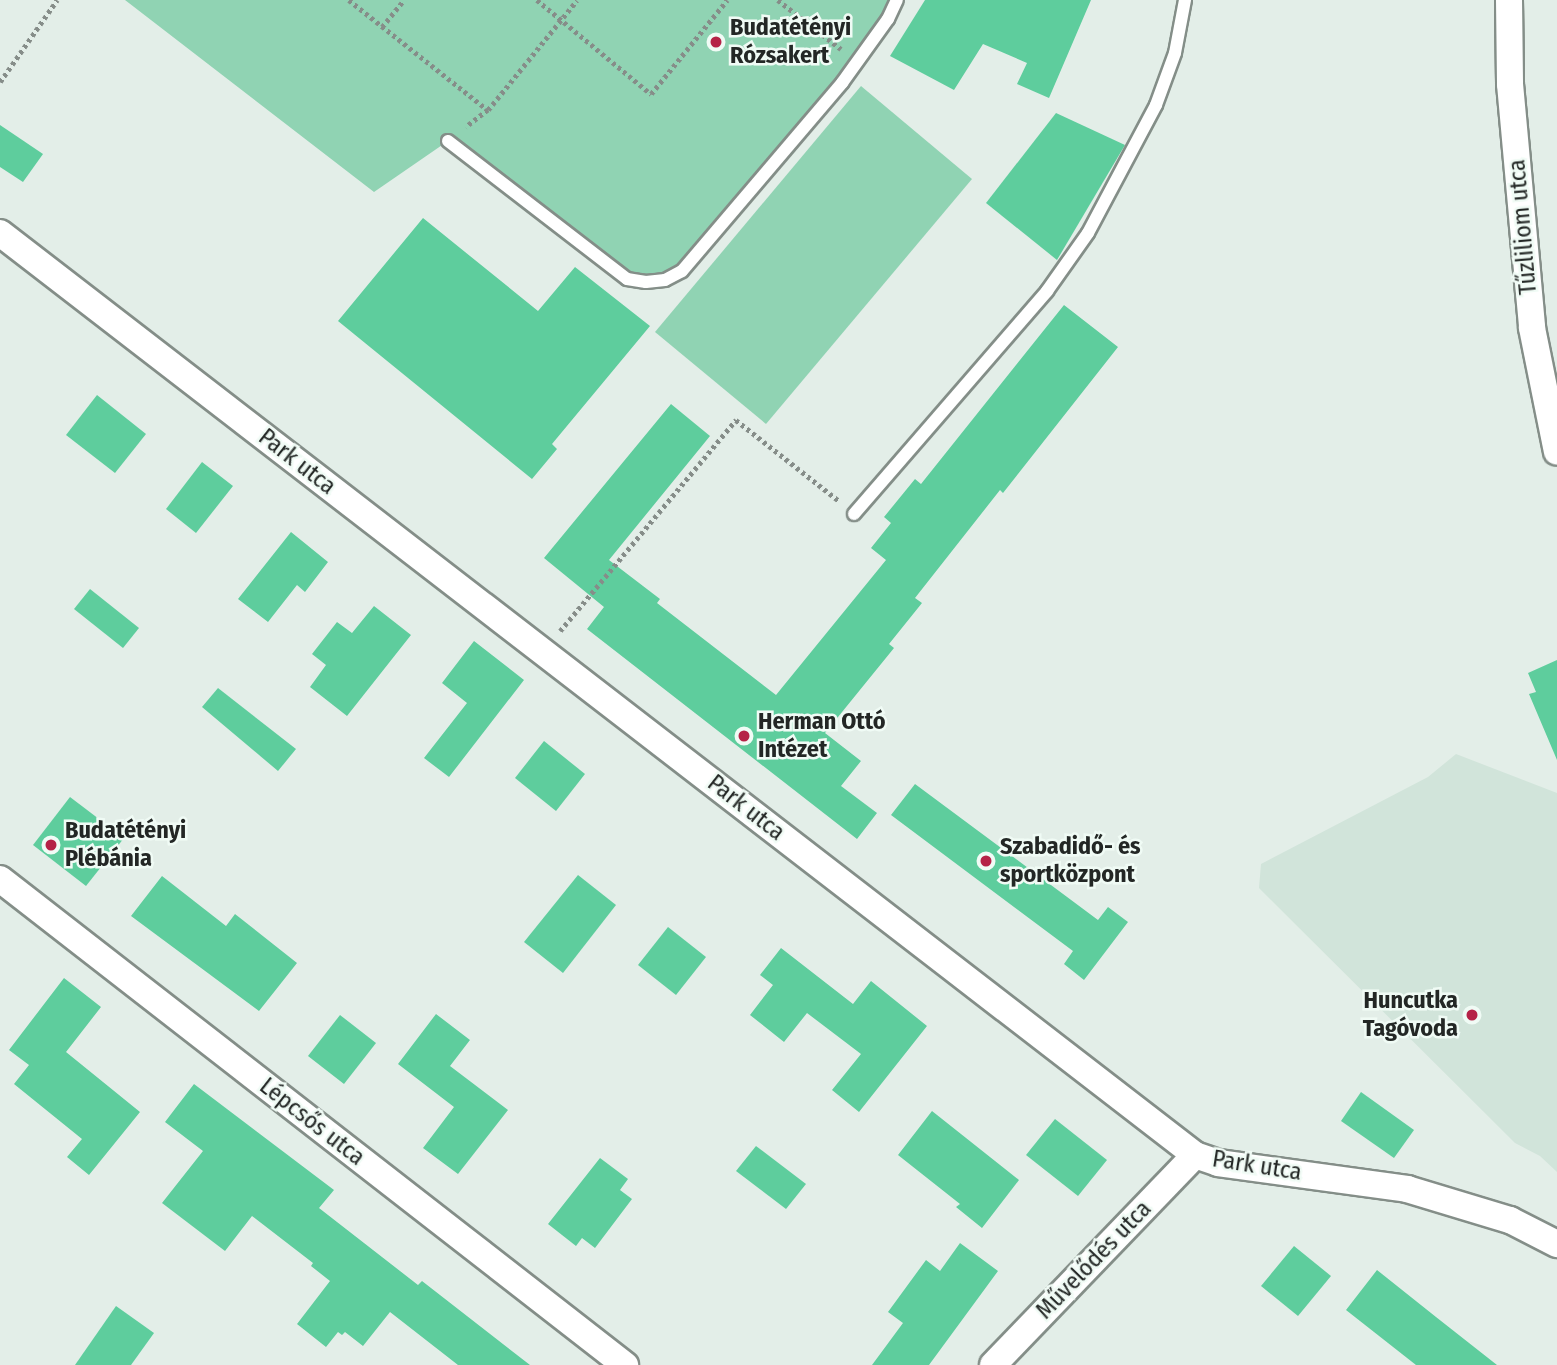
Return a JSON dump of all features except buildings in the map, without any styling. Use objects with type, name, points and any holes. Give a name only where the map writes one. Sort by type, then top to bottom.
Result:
[{"type":"street","name":"Tűzliliom utca","points":[[1510,0],[1510,84],[1532,328],[1552,406],[1557,452]]},
{"type":"street","name":"Park utca","points":[[0,233],[1195,1155],[1218,1163],[1407,1189],[1461,1202],[1510,1220],[1557,1244]]},
{"type":"street","name":"Lépcsős utca","points":[[0,879],[625,1365]]},
{"type":"street","name":"Művelődés utca","points":[[993,1365],[1195,1155]]},
{"type":"lane","points":[[448,141],[627,279],[646,282],[664,280],[682,271],[858,62],[897,0]]},
{"type":"lane","points":[[854,514],[1048,291],[1088,233],[1156,105],[1175,53],[1185,0]]},
{"type":"path","points":[[0,82],[57,0]]},
{"type":"path","points":[[349,0],[488,110]]},
{"type":"path","points":[[382,27],[404,0]]},
{"type":"path","points":[[537,0],[651,94],[727,0]]},
{"type":"path","points":[[448,141],[488,110],[577,0]]},
{"type":"path","points":[[778,0],[858,62]]},
{"type":"path","points":[[558,634],[736,420],[854,514]]},
{"type":"shaded area","name":"Huncutka Tagóvoda","points":[[1456,754],[1557,793],[1557,1172],[1540,1156],[1515,1143],[1259,888],[1261,864],[1428,777]]},
{"type":"green space","points":[[125,0],[897,0],[888,19],[682,271],[665,280],[627,279],[448,141],[374,192]]},
{"type":"green space","points":[[861,86],[972,179],[766,424],[655,332]]},
{"type":"place","name":"Budatétényi Rózsakert","points":[[716,42]]},
{"type":"place","name":"Herman Ottó Intézet","points":[[744,736]]},
{"type":"place","name":"Budatétényi Plébánia","points":[[51,845]]},
{"type":"place","name":"Szabadidő- és sportközpont","points":[[986,861]]},
{"type":"place","name":"Huncutka Tagóvoda","points":[[1472,1015]]}]
